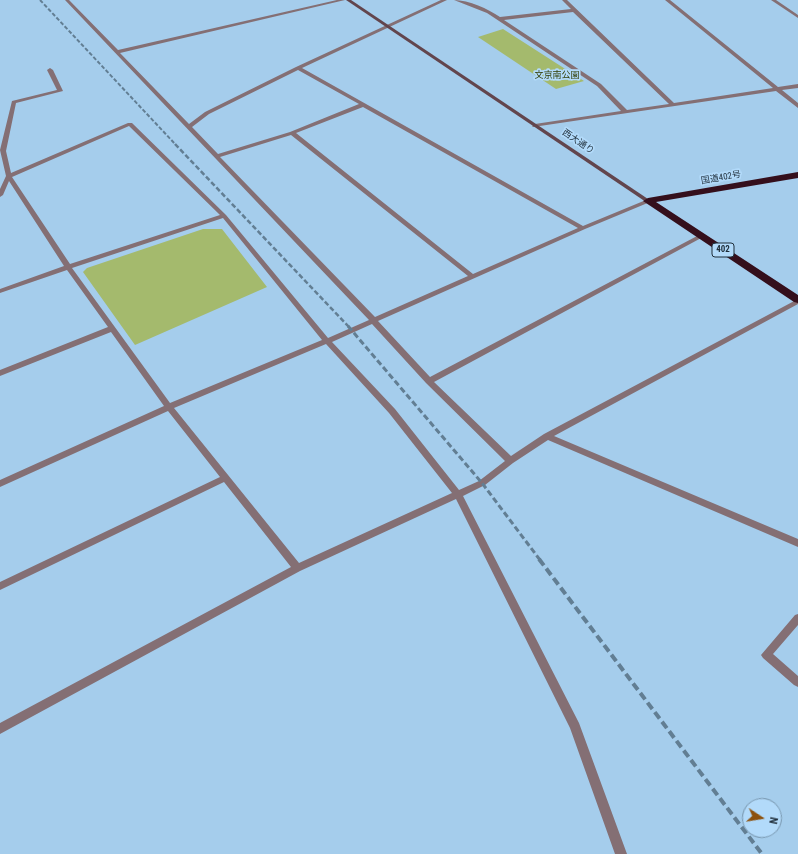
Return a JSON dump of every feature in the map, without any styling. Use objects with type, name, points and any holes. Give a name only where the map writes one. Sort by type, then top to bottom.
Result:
[{"type":"highway","name":"国道402号","points":[[648,201],[798,175]]},
{"type":"highway","name":"西大通り","points":[[648,201],[798,300]]},
{"type":"street","points":[[67,0],[374,321],[428,381],[510,461]]},
{"type":"street","points":[[116,52],[343,0]]},
{"type":"street","name":"西大通り","points":[[348,0],[648,201]]},
{"type":"street","points":[[189,127],[207,113],[298,68],[445,0]]},
{"type":"street","points":[[456,0],[489,12],[599,85],[625,112]]},
{"type":"street","points":[[564,0],[674,105]]},
{"type":"street","points":[[667,0],[798,106]]},
{"type":"street","points":[[773,0],[798,17]]},
{"type":"street","points":[[498,19],[575,10]]},
{"type":"street","points":[[298,68],[583,228]]},
{"type":"street","points":[[50,70],[60,91],[14,102],[2,152],[9,176],[68,267],[169,407],[297,568]]},
{"type":"street","points":[[535,126],[798,86]]},
{"type":"street","points":[[217,156],[292,133],[362,105]]},
{"type":"street","points":[[0,195],[9,176],[130,124],[224,216],[327,341],[392,411],[458,495],[575,727],[621,854]]},
{"type":"street","points":[[292,133],[473,277]]},
{"type":"street","points":[[0,484],[169,407],[374,321],[583,228],[648,201]]},
{"type":"street","points":[[0,291],[224,216]]},
{"type":"street","points":[[428,381],[701,236]]},
{"type":"street","points":[[0,729],[297,568],[482,483],[510,461],[547,436],[798,300]]},
{"type":"street","points":[[0,373],[113,328]]},
{"type":"street","points":[[547,436],[798,543]]},
{"type":"street","points":[[0,586],[225,478]]},
{"type":"street","points":[[798,618],[766,655],[798,682]]},
{"type":"green space","name":"文京南公園","points":[[503,29],[584,81],[556,89],[478,37]]},
{"type":"green space","points":[[203,229],[222,229],[267,287],[135,345],[83,272],[87,268]]},
{"type":"railway","points":[[40,0],[176,145]]},
{"type":"railway","points":[[175,144],[349,327]]},
{"type":"railway","points":[[348,326],[482,483],[540,560]]},
{"type":"railway","points":[[539,559],[762,854]]}]
